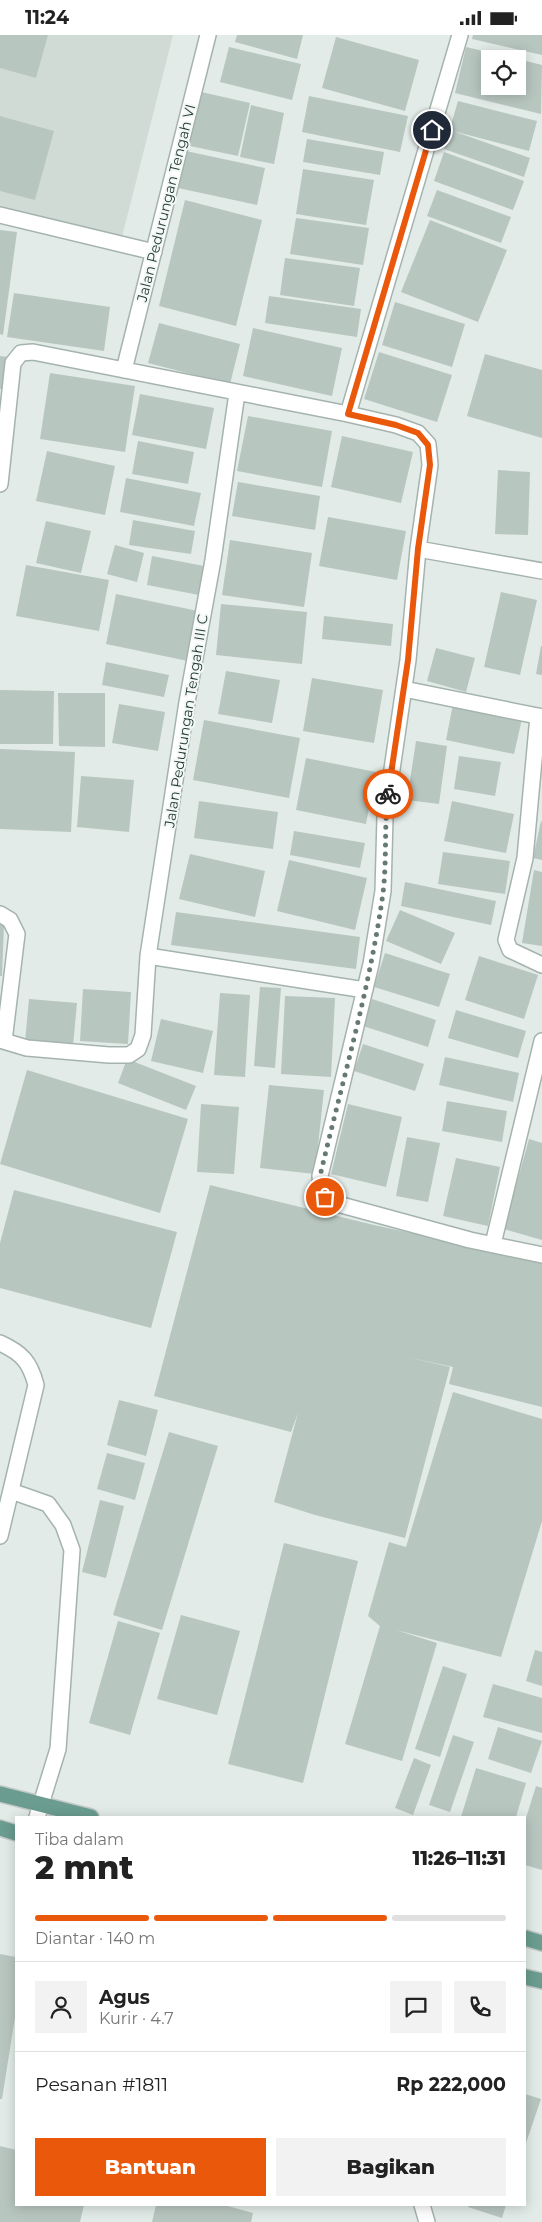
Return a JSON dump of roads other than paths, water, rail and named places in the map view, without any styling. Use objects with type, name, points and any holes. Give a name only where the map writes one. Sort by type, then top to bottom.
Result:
[{"type":"main road","points":[[0,1794],[39,1811],[82,1816]]},
{"type":"main road","points":[[0,1828],[15,1833]]},
{"type":"main road","points":[[526,1938],[542,1943]]},
{"type":"main road","points":[[526,1977],[542,1981]]},
{"type":"street","name":"Jalan Pedurungan Tengah VI","points":[[124,370],[208,35]]},
{"type":"street","points":[[348,414],[460,35]]},
{"type":"street","points":[[0,215],[154,252]]},
{"type":"street","points":[[0,484],[13,363],[21,353],[33,352],[348,414],[396,425],[418,433],[428,445],[430,465],[418,549],[404,689],[385,817],[383,891],[365,989],[320,1176],[321,1189],[325,1197],[334,1203],[542,1255]]},
{"type":"street","name":"Jalan Pedurungan Tengah III C","points":[[2,1041],[27,1048],[109,1055],[129,1055],[138,1049],[143,1035],[148,956],[187,702],[213,560],[237,393]]},
{"type":"street","points":[[418,549],[542,571]]},
{"type":"street","points":[[404,689],[540,716],[525,858],[506,940],[510,950],[542,965]]},
{"type":"street","points":[[0,914],[10,920],[17,934],[2,1041]]},
{"type":"street","points":[[148,956],[365,989]]},
{"type":"street","points":[[493,1244],[542,1041]]},
{"type":"street","points":[[0,1343],[16,1351],[32,1368],[36,1385],[0,1536]]},
{"type":"street","points":[[11,1491],[48,1504],[63,1525],[72,1550],[58,1749],[39,1811]]},
{"type":"street","points":[[422,2206],[427,2222]]}]
